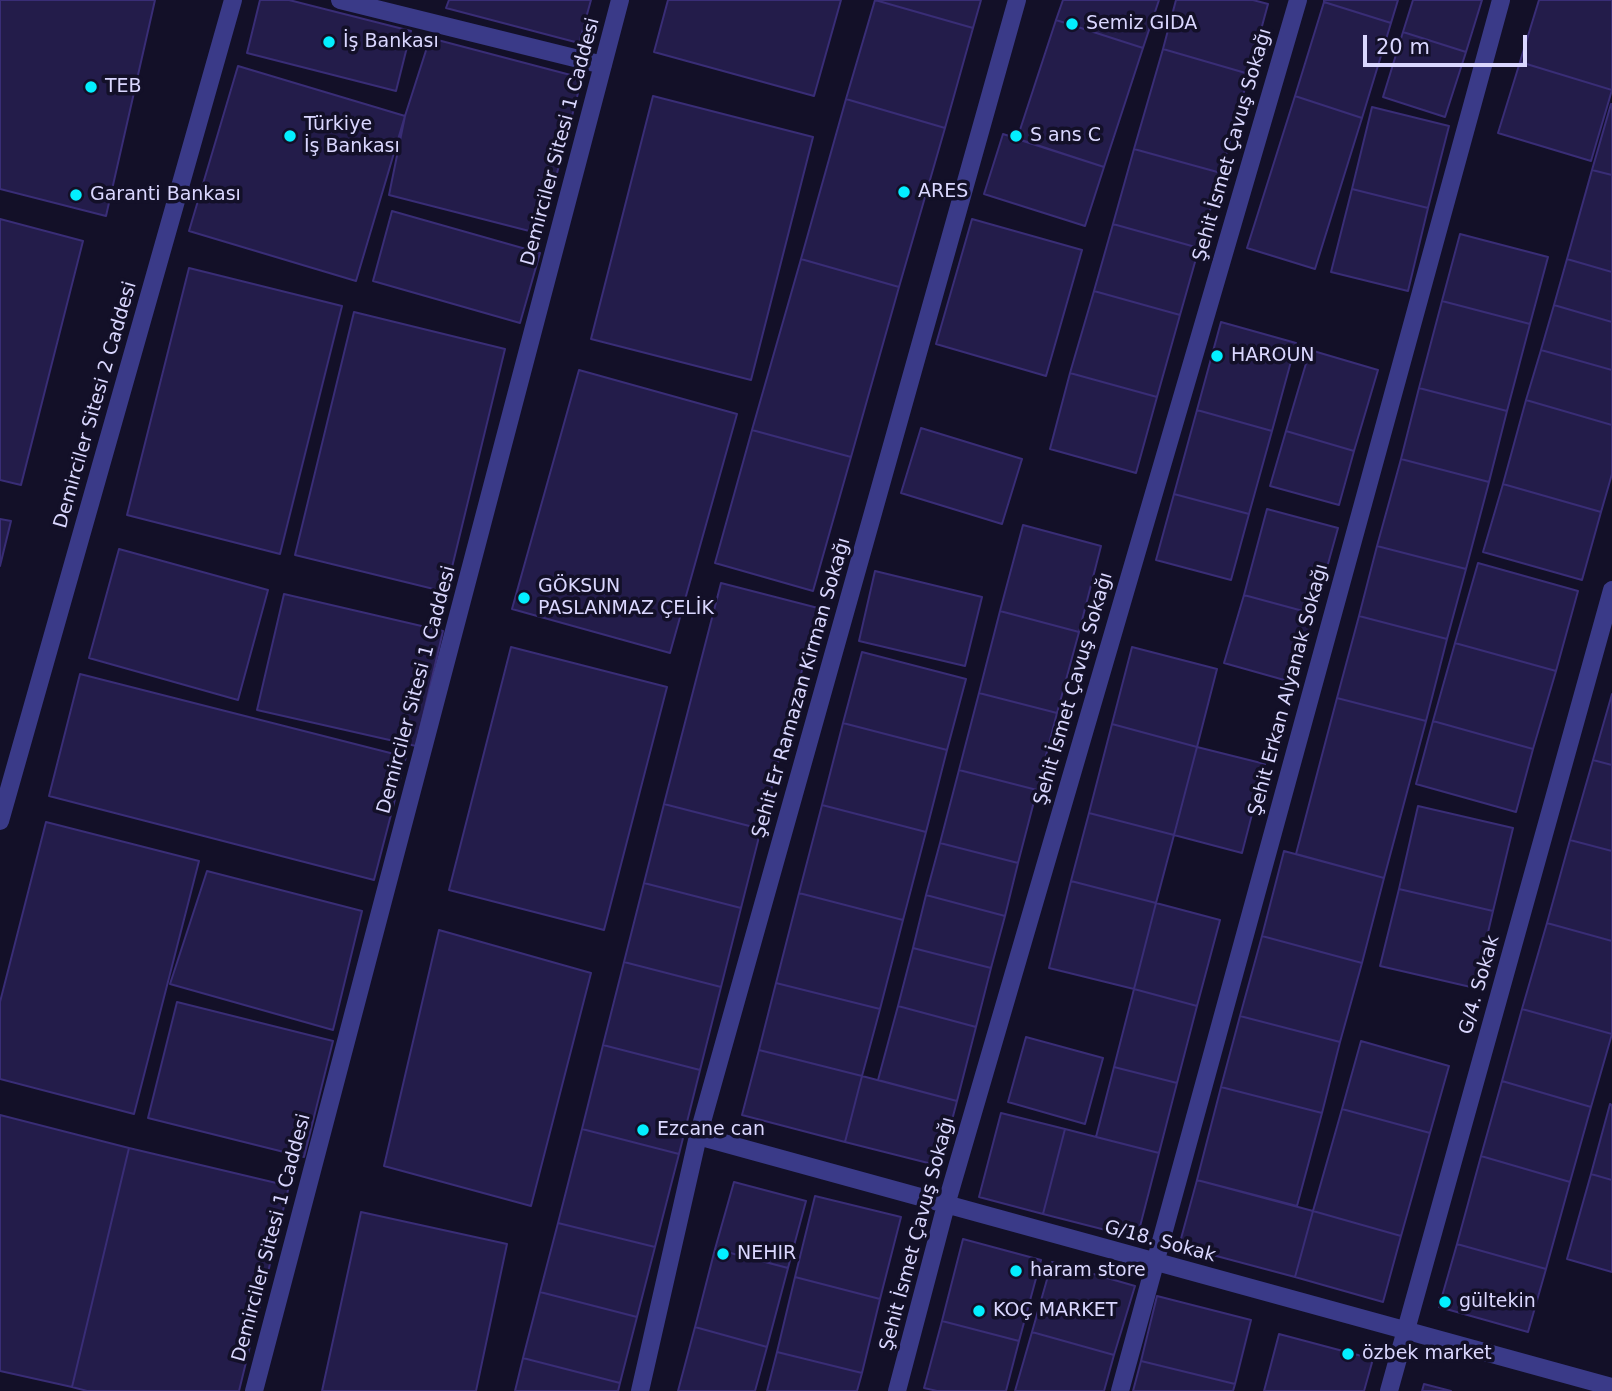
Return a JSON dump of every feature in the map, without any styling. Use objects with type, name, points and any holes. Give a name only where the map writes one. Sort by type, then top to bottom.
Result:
[{"type":"street","name":"Demirciler Sitesi 2 Caddesi","points":[[0,821],[233,0]]},
{"type":"street","points":[[340,0],[603,65]]},
{"type":"street","name":"Demirciler Sitesi 1 Caddesi","points":[[254,1391],[620,0]]},
{"type":"street","name":"Şehit Er Ramazan Kirman Sokağı","points":[[639,1391],[698,1136],[1017,0]]},
{"type":"street","name":"Şehit İsmet Çavuş Sokağı","points":[[897,1391],[946,1205],[1298,0]]},
{"type":"street","name":"Şehit Erkan Alyanak Sokağı","points":[[1120,1391],[1153,1262],[1501,0]]},
{"type":"street","name":"G/4. Sokak","points":[[1389,1391],[1612,590]]},
{"type":"street","name":"G/18. Sokak","points":[[698,1136],[1612,1387]]},
{"type":"building","points":[[0,0],[155,0],[106,216],[0,189]]},
{"type":"building","name":"İş Bankası","points":[[260,0],[289,0],[411,31],[396,91],[247,53]]},
{"type":"building","points":[[449,0],[591,0],[579,43],[446,8]]},
{"type":"building","points":[[668,0],[841,0],[814,96],[654,52]]},
{"type":"building","points":[[875,0],[981,0],[973,28]]},
{"type":"building","points":[[875,0],[973,28],[945,128],[846,99]]},
{"type":"building","points":[[1063,0],[1159,0],[1143,48],[1056,20]]},
{"type":"building","points":[[1176,0],[1253,0],[1268,4],[1249,74],[1163,49]]},
{"type":"building","points":[[1324,0],[1398,0],[1391,23]]},
{"type":"building","points":[[1413,0],[1482,0],[1466,52],[1403,32]]},
{"type":"building","points":[[1539,0],[1612,0],[1612,90],[1520,62]]},
{"type":"building","points":[[1324,2],[1391,23],[1362,118],[1295,96]]},
{"type":"building","points":[[1056,20],[1143,48],[1104,167],[1017,139]]},
{"type":"building","points":[[1403,32],[1466,52],[1445,117],[1383,97]]},
{"type":"building","points":[[430,38],[582,78],[541,234],[389,195],[405,116]]},
{"type":"building","points":[[1163,49],[1249,74],[1221,173],[1134,149]]},
{"type":"building","points":[[1520,62],[1612,90],[1591,161],[1498,133]]},
{"type":"building","points":[[238,66],[405,116],[356,281],[189,231]]},
{"type":"building","points":[[653,96],[813,137],[751,380],[591,339]]},
{"type":"building","points":[[1295,96],[1362,118],[1315,269],[1247,248]]},
{"type":"building","points":[[846,99],[945,128],[899,287],[801,259]]},
{"type":"building","points":[[1612,104],[1612,175],[1592,170]]},
{"type":"building","points":[[1372,107],[1449,126],[1428,208],[1352,189]]},
{"type":"building","points":[[1003,134],[1104,167],[1085,226],[984,194]]},
{"type":"building","points":[[1134,149],[1221,173],[1199,248],[1113,224]]},
{"type":"building","points":[[1592,170],[1612,175],[1612,272],[1567,259]]},
{"type":"building","points":[[1352,189],[1428,208],[1408,291],[1331,272]]},
{"type":"building","points":[[392,211],[540,253],[520,323],[373,281]]},
{"type":"building","points":[[0,219],[83,241],[21,485],[0,480]]},
{"type":"building","points":[[972,219],[1082,250],[1046,376],[936,344]]},
{"type":"building","points":[[1113,224],[1199,248],[1180,315],[1094,291]]},
{"type":"building","points":[[1460,234],[1548,257],[1530,324],[1442,301]]},
{"type":"building","points":[[801,259],[899,287],[851,457],[752,430]]},
{"type":"building","points":[[1567,259],[1612,272],[1612,322],[1554,305]]},
{"type":"building","points":[[189,268],[342,306],[280,554],[127,515]]},
{"type":"building","points":[[1094,291],[1180,315],[1157,397],[1070,373]]},
{"type":"building","points":[[1442,301],[1530,324],[1507,411],[1419,388]]},
{"type":"building","points":[[1554,305],[1612,322],[1612,370],[1541,350]]},
{"type":"building","points":[[354,312],[505,349],[446,592],[295,555]]},
{"type":"building","points":[[1221,322],[1296,343],[1272,431],[1197,410]]},
{"type":"building","points":[[1310,350],[1378,370],[1354,451],[1286,431]]},
{"type":"building","points":[[1541,350],[1612,370],[1612,425],[1526,400]]},
{"type":"building","points":[[579,370],[737,414],[670,653],[512,609]]},
{"type":"building","points":[[1070,373],[1157,397],[1136,473],[1050,449]]},
{"type":"building","points":[[1419,388],[1507,411],[1489,482],[1401,459]]},
{"type":"building","points":[[1526,400],[1612,425],[1612,474],[1601,512],[1503,484]]},
{"type":"building","points":[[1197,410],[1272,431],[1249,514],[1174,494]]},
{"type":"building","points":[[921,428],[1022,459],[1002,524],[901,493]]},
{"type":"building","points":[[752,430],[851,457],[813,591],[715,563]]},
{"type":"building","points":[[1286,431],[1354,451],[1339,505],[1270,486]]},
{"type":"building","points":[[1401,459],[1489,482],[1466,569],[1377,546]]},
{"type":"building","points":[[1503,484],[1601,512],[1582,580],[1483,552]]},
{"type":"building","points":[[1174,494],[1249,514],[1231,580],[1156,560]]},
{"type":"building","points":[[1267,509],[1338,528],[1314,614],[1244,595]]},
{"type":"building","points":[[0,519],[11,521],[0,566]]},
{"type":"building","points":[[1023,525],[1101,546],[1079,632],[1000,611]]},
{"type":"building","points":[[1377,546],[1466,569],[1447,639],[1359,616]]},
{"type":"building","points":[[119,549],[268,590],[238,700],[89,658]]},
{"type":"building","points":[[1478,563],[1578,591],[1556,671],[1455,643]]},
{"type":"building","points":[[875,571],[982,597],[965,666],[859,641]]},
{"type":"building","points":[[721,583],[818,608],[761,829],[664,804]]},
{"type":"building","points":[[284,594],[443,631],[416,746],[257,710]]},
{"type":"building","points":[[1244,595],[1314,614],[1295,683],[1224,663]]},
{"type":"building","points":[[1000,611],[1079,632],[1057,713],[979,693]]},
{"type":"building","points":[[1359,616],[1447,639],[1426,721],[1337,698]]},
{"type":"building","points":[[1455,643],[1556,671],[1533,749],[1433,721]]},
{"type":"building","points":[[511,647],[667,687],[604,930],[449,890]]},
{"type":"building","points":[[1132,647],[1217,669],[1197,747],[1112,724]]},
{"type":"building","points":[[862,652],[966,679],[947,750],[843,723]]},
{"type":"building","points":[[80,674],[406,757],[374,880],[49,796]]},
{"type":"building","points":[[979,693],[1057,713],[1037,790],[959,770]]},
{"type":"building","points":[[1612,694],[1612,765],[1593,760]]},
{"type":"building","points":[[1337,698],[1426,721],[1384,878],[1296,854]]},
{"type":"building","points":[[1433,721],[1533,749],[1516,812],[1416,784]]},
{"type":"building","points":[[843,723],[947,750],[926,832],[822,805]]},
{"type":"building","points":[[1112,724],[1197,747],[1174,835],[1089,813]]},
{"type":"building","points":[[1197,747],[1265,764],[1242,853],[1174,835]]},
{"type":"building","points":[[1593,760],[1612,765],[1612,851],[1570,840]]},
{"type":"building","points":[[959,770],[1037,790],[1018,863],[940,843]]},
{"type":"building","points":[[664,804],[761,829],[741,908],[644,883]]},
{"type":"building","points":[[822,805],[926,832],[903,920],[799,893]]},
{"type":"building","points":[[1418,806],[1513,828],[1493,911],[1399,889]]},
{"type":"building","points":[[1089,813],[1174,835],[1156,903],[1071,881]]},
{"type":"building","points":[[46,822],[199,861],[134,1114],[0,1079],[0,1002]]},
{"type":"building","points":[[1570,840],[1612,851],[1612,941],[1547,923]]},
{"type":"building","points":[[940,843],[1018,863],[1005,916],[926,895]]},
{"type":"building","points":[[1284,851],[1384,878],[1362,963],[1262,936]]},
{"type":"building","points":[[207,871],[362,911],[333,1030],[170,984]]},
{"type":"building","points":[[1071,881],[1156,903],[1134,989],[1049,968]]},
{"type":"building","points":[[644,883],[741,908],[721,987],[624,962]]},
{"type":"building","points":[[1399,889],[1493,911],[1475,988],[1380,966]]},
{"type":"building","points":[[799,893],[903,920],[880,1009],[776,983]]},
{"type":"building","points":[[926,895],[1005,916],[991,968],[913,948]]},
{"type":"building","points":[[1156,903],[1220,920],[1197,1006],[1134,989]]},
{"type":"building","points":[[1547,923],[1612,941],[1612,1034],[1522,1009]]},
{"type":"building","points":[[439,930],[591,973],[531,1206],[384,1166]]},
{"type":"building","points":[[1262,936],[1362,963],[1340,1042],[1240,1016]]},
{"type":"building","points":[[913,948],[991,968],[976,1027],[898,1006]]},
{"type":"building","points":[[624,962],[721,987],[700,1070],[603,1045]]},
{"type":"building","points":[[776,983],[880,1009],[862,1076],[759,1050]]},
{"type":"building","points":[[1134,989],[1197,1006],[1177,1083],[1114,1067]]},
{"type":"building","points":[[177,1002],[333,1041],[304,1157],[148,1118]]},
{"type":"building","points":[[898,1006],[976,1027],[957,1101],[878,1080]]},
{"type":"building","points":[[1522,1009],[1612,1034],[1591,1107],[1502,1081]]},
{"type":"building","points":[[1240,1016],[1340,1042],[1322,1113],[1221,1087]]},
{"type":"building","points":[[1026,1037],[1103,1058],[1085,1124],[1008,1102]]},
{"type":"building","points":[[1361,1041],[1449,1066],[1430,1133],[1342,1109]]},
{"type":"building","points":[[603,1045],[700,1070],[679,1154],[582,1129]]},
{"type":"building","points":[[759,1050],[862,1076],[845,1142],[742,1115]]},
{"type":"building","points":[[1114,1067],[1177,1083],[1159,1153],[1096,1137]]},
{"type":"building","points":[[862,1076],[957,1101],[940,1166],[845,1142]]},
{"type":"building","points":[[1502,1081],[1591,1107],[1570,1182],[1481,1156]]},
{"type":"building","points":[[1221,1087],[1322,1113],[1297,1206],[1197,1180]]},
{"type":"building","points":[[1610,1104],[1612,1105],[1612,1180],[1591,1174]]},
{"type":"building","points":[[1342,1109],[1430,1133],[1401,1236],[1313,1211]]},
{"type":"building","points":[[1001,1113],[1065,1129],[1043,1214],[979,1197]]},
{"type":"building","points":[[0,1115],[129,1148],[72,1387],[0,1371]]},
{"type":"building","points":[[582,1129],[679,1154],[655,1247],[558,1223]]},
{"type":"building","points":[[1065,1129],[1159,1153],[1137,1238],[1043,1214]]},
{"type":"building","points":[[129,1148],[289,1186],[239,1391],[87,1391],[72,1387]]},
{"type":"building","points":[[1481,1156],[1570,1182],[1546,1269],[1457,1244]]},
{"type":"building","points":[[1591,1174],[1612,1180],[1612,1272],[1567,1259]]},
{"type":"building","points":[[1197,1180],[1313,1211],[1295,1277],[1179,1246]]},
{"type":"building","points":[[734,1182],[806,1201],[788,1268],[715,1249]]},
{"type":"building","points":[[815,1196],[901,1217],[880,1299],[795,1277]]},
{"type":"building","points":[[1313,1211],[1401,1236],[1383,1302],[1295,1277]]},
{"type":"building","points":[[361,1212],[507,1244],[476,1391],[322,1391]]},
{"type":"building","points":[[558,1223],[655,1247],[637,1317],[540,1292]]},
{"type":"building","points":[[963,1239],[1041,1260],[1019,1341],[942,1321]]},
{"type":"building","points":[[1457,1244],[1546,1269],[1528,1332],[1439,1307]]},
{"type":"building","points":[[715,1249],[788,1268],[767,1347],[695,1327]]},
{"type":"building","points":[[1052,1262],[1135,1286],[1114,1355],[1032,1332]]},
{"type":"building","points":[[795,1277],[880,1299],[862,1373],[777,1352]]},
{"type":"building","points":[[540,1292],[637,1317],[620,1383],[523,1358]]},
{"type":"building","points":[[1157,1296],[1251,1320],[1235,1384],[1141,1361]]},
{"type":"building","points":[[942,1321],[1019,1341],[1006,1391],[937,1391],[924,1388]]},
{"type":"building","points":[[695,1327],[767,1347],[755,1391],[678,1391]]},
{"type":"building","points":[[1032,1332],[1114,1355],[1104,1391],[1015,1391]]},
{"type":"building","points":[[1279,1334],[1373,1359],[1364,1391],[1264,1391]]},
{"type":"building","points":[[777,1352],[862,1373],[857,1391],[767,1391]]},
{"type":"building","points":[[523,1358],[620,1383],[618,1391],[515,1391]]},
{"type":"building","points":[[1141,1361],[1235,1384],[1233,1391],[1133,1391]]},
{"type":"building","points":[[1424,1384],[1451,1391],[1422,1391]]},
{"type":"place","name":"Semiz GIDA","points":[[1072,24]]},
{"type":"place","name":"İş Bankası","points":[[329,42]]},
{"type":"place","name":"TEB","points":[[91,87]]},
{"type":"place","name":"Türkiye İş Bankası","points":[[290,136]]},
{"type":"place","name":"S ans C","points":[[1016,136]]},
{"type":"place","name":"ARES","points":[[904,192]]},
{"type":"place","name":"Garanti Bankası","points":[[76,195]]},
{"type":"place","name":"HAROUN","points":[[1217,356]]},
{"type":"place","name":"GÖKSUN PASLANMAZ ÇELİK","points":[[524,598]]},
{"type":"place","name":"Ezcane can","points":[[643,1130]]},
{"type":"place","name":"NEHIR","points":[[723,1254]]},
{"type":"place","name":"haram store","points":[[1016,1271]]},
{"type":"place","name":"gültekin","points":[[1445,1302]]},
{"type":"place","name":"KOÇ MARKET","points":[[979,1311]]},
{"type":"place","name":"özbek market","points":[[1348,1354]]}]
